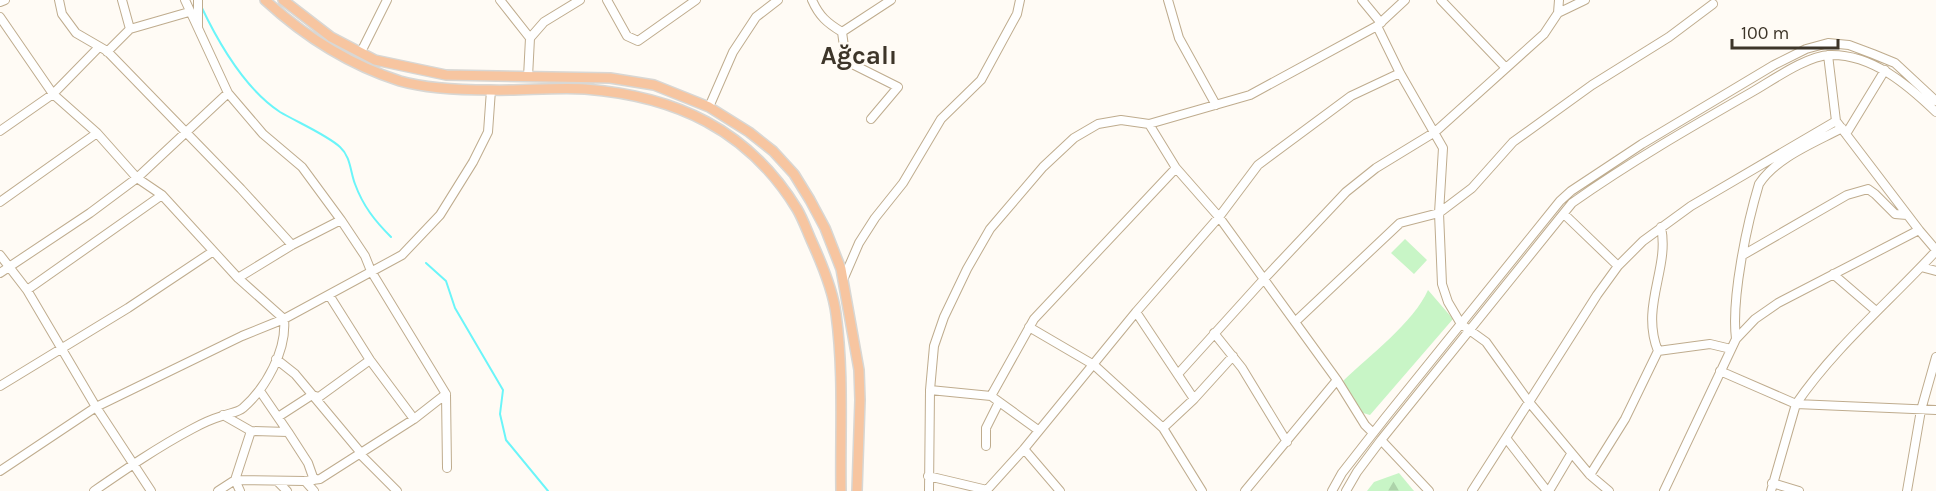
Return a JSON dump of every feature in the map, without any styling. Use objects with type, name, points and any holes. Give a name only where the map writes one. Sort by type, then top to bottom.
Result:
[{"type":"main road","points":[[265,0],[283,16],[348,60],[401,81],[447,89],[583,89],[637,95],[684,110],[718,128],[751,152],[776,178],[798,210],[823,268],[836,313],[843,397],[840,491]]},
{"type":"main road","points":[[284,0],[331,37],[375,60],[446,75],[610,78],[654,85],[709,107],[773,151],[794,174],[825,228],[843,280],[859,370],[857,491]]},
{"type":"street","points":[[0,2],[5,0]]},
{"type":"street","points":[[59,0],[62,14],[76,33],[107,52],[241,189],[292,245]]},
{"type":"street","points":[[122,0],[130,28]]},
{"type":"street","points":[[185,0],[228,93],[263,134],[302,167],[341,220],[365,256],[371,271],[446,394],[447,468]]},
{"type":"street","points":[[197,29],[198,0]]},
{"type":"street","points":[[361,52],[387,0]]},
{"type":"street","points":[[500,0],[530,38]]},
{"type":"street","points":[[528,77],[530,38],[544,22],[580,0]]},
{"type":"street","points":[[607,0],[627,36],[638,41],[696,0]]},
{"type":"street","points":[[709,107],[733,52],[756,16],[778,0]]},
{"type":"street","points":[[812,0],[819,15],[828,24],[842,32]]},
{"type":"street","points":[[842,32],[891,0]]},
{"type":"street","points":[[843,280],[859,243],[875,218],[903,183],[942,119],[981,80],[1017,14],[1020,0]]},
{"type":"street","points":[[1168,0],[1179,38],[1216,105]]},
{"type":"street","points":[[1362,0],[1379,25],[1400,73],[1443,148],[1438,213],[1442,284],[1448,302],[1461,324],[1486,342],[1529,402],[1599,488],[1609,491]]},
{"type":"street","points":[[929,491],[930,390],[934,346],[944,317],[967,269],[990,229],[1043,167],[1074,138],[1098,124],[1121,120],[1149,124],[1250,95],[1379,25],[1405,0]]},
{"type":"street","points":[[1441,0],[1506,68]]},
{"type":"street","points":[[1178,374],[1346,192],[1376,168],[1435,132],[1544,34],[1558,13],[1585,0]]},
{"type":"street","points":[[1558,1],[1558,13]]},
{"type":"street","points":[[1295,322],[1400,223],[1438,213],[1472,188],[1513,142],[1592,85],[1669,37],[1713,4]]},
{"type":"street","points":[[107,52],[130,28],[189,12]]},
{"type":"street","points":[[1,22],[53,94],[97,133],[137,178],[162,195],[212,252],[284,318],[285,330],[272,374],[260,391],[241,410],[192,428],[94,491]]},
{"type":"street","points":[[842,32],[846,61],[898,87],[871,118]]},
{"type":"street","points":[[1332,491],[1373,433],[1560,201],[1571,191],[1642,144],[1774,65],[1806,49],[1828,43],[1850,45],[1895,63],[1936,101]]},
{"type":"street","points":[[0,131],[53,94],[99,47]]},
{"type":"street","points":[[1799,491],[1772,487],[1796,404],[1807,387],[1876,311],[1936,250],[1918,230],[1836,121],[1828,55]]},
{"type":"street","points":[[1346,491],[1381,440],[1572,203],[1661,144],[1809,60],[1828,55],[1852,57],[1885,70],[1936,112]]},
{"type":"street","points":[[1736,339],[1734,322],[1743,255],[1755,197],[1765,174],[1777,165],[1844,131],[1885,70]]},
{"type":"street","points":[[928,476],[987,490],[1219,217],[1258,165],[1351,96],[1400,73]]},
{"type":"street","points":[[0,471],[96,407],[284,318],[402,255],[440,215],[474,162],[488,132],[491,90]]},
{"type":"street","points":[[0,273],[90,213],[137,178],[228,93]]},
{"type":"street","points":[[1472,491],[1586,311],[1618,266],[1660,227],[1691,206],[1836,121]]},
{"type":"street","points":[[1149,124],[1176,168],[1219,217],[1337,380],[1365,425],[1373,433]]},
{"type":"street","points":[[0,202],[97,133]]},
{"type":"street","points":[[991,396],[1034,319],[1176,168]]},
{"type":"street","points":[[1743,255],[1847,195],[1868,189],[1895,214],[1907,215]]},
{"type":"street","points":[[27,290],[162,195]]},
{"type":"street","points":[[1564,214],[1618,266]]},
{"type":"street","points":[[238,278],[292,245],[341,220]]},
{"type":"street","points":[[1590,475],[1625,419],[1658,351],[1652,331],[1652,317],[1663,244],[1660,227]]},
{"type":"street","points":[[1664,491],[1736,339],[1755,319],[1778,303],[1918,230]]},
{"type":"street","points":[[0,386],[212,252]]},
{"type":"street","points":[[0,255],[27,290],[96,407],[151,491]]},
{"type":"street","points":[[1921,267],[1936,271]]},
{"type":"street","points":[[1833,274],[1876,311]]},
{"type":"street","points":[[329,295],[370,360],[414,419]]},
{"type":"street","points":[[1136,312],[1194,399]]},
{"type":"street","points":[[1029,327],[1094,365],[1163,429],[1202,491]]},
{"type":"street","points":[[1214,333],[1233,356],[1262,399],[1287,442]]},
{"type":"street","points":[[1658,351],[1710,344],[1731,349]]},
{"type":"street","points":[[1163,429],[1233,356]]},
{"type":"street","points":[[1907,491],[1921,410],[1936,357]]},
{"type":"street","points":[[276,359],[295,374],[360,453],[397,491]]},
{"type":"street","points":[[278,417],[312,395],[319,397],[370,360]]},
{"type":"street","points":[[1720,371],[1796,404],[1936,410]]},
{"type":"street","points":[[1245,491],[1337,380]]},
{"type":"street","points":[[930,390],[991,396],[1038,430]]},
{"type":"street","points":[[260,391],[308,463],[309,480],[314,491]]},
{"type":"street","points":[[218,491],[235,480],[320,479],[414,419],[446,394]]},
{"type":"street","points":[[986,446],[986,428],[999,402]]},
{"type":"street","points":[[223,415],[251,431],[288,432]]},
{"type":"street","points":[[240,491],[235,480],[251,431]]},
{"type":"street","points":[[1506,438],[1548,491],[1571,453]]},
{"type":"street","points":[[1381,440],[1429,491]]},
{"type":"street","points":[[1024,449],[1060,491]]},
{"type":"street","points":[[277,480],[287,491]]},
{"type":"green space","points":[[1405,239],[1427,260],[1414,274],[1391,253]]},
{"type":"green space","points":[[1428,290],[1453,319],[1370,415],[1363,413],[1343,381],[1402,326]]},
{"type":"green space","points":[[1399,473],[1414,491],[1367,491],[1374,482]]},
{"type":"waterway","points":[[201,6],[234,65],[255,91],[280,112],[328,138],[344,151],[362,199],[391,237]]},
{"type":"waterway","points":[[426,263],[446,281],[455,308],[503,390],[500,414],[506,440],[548,491]]},
{"type":"district","name":"Ağcalı","points":[[859,55]]}]
